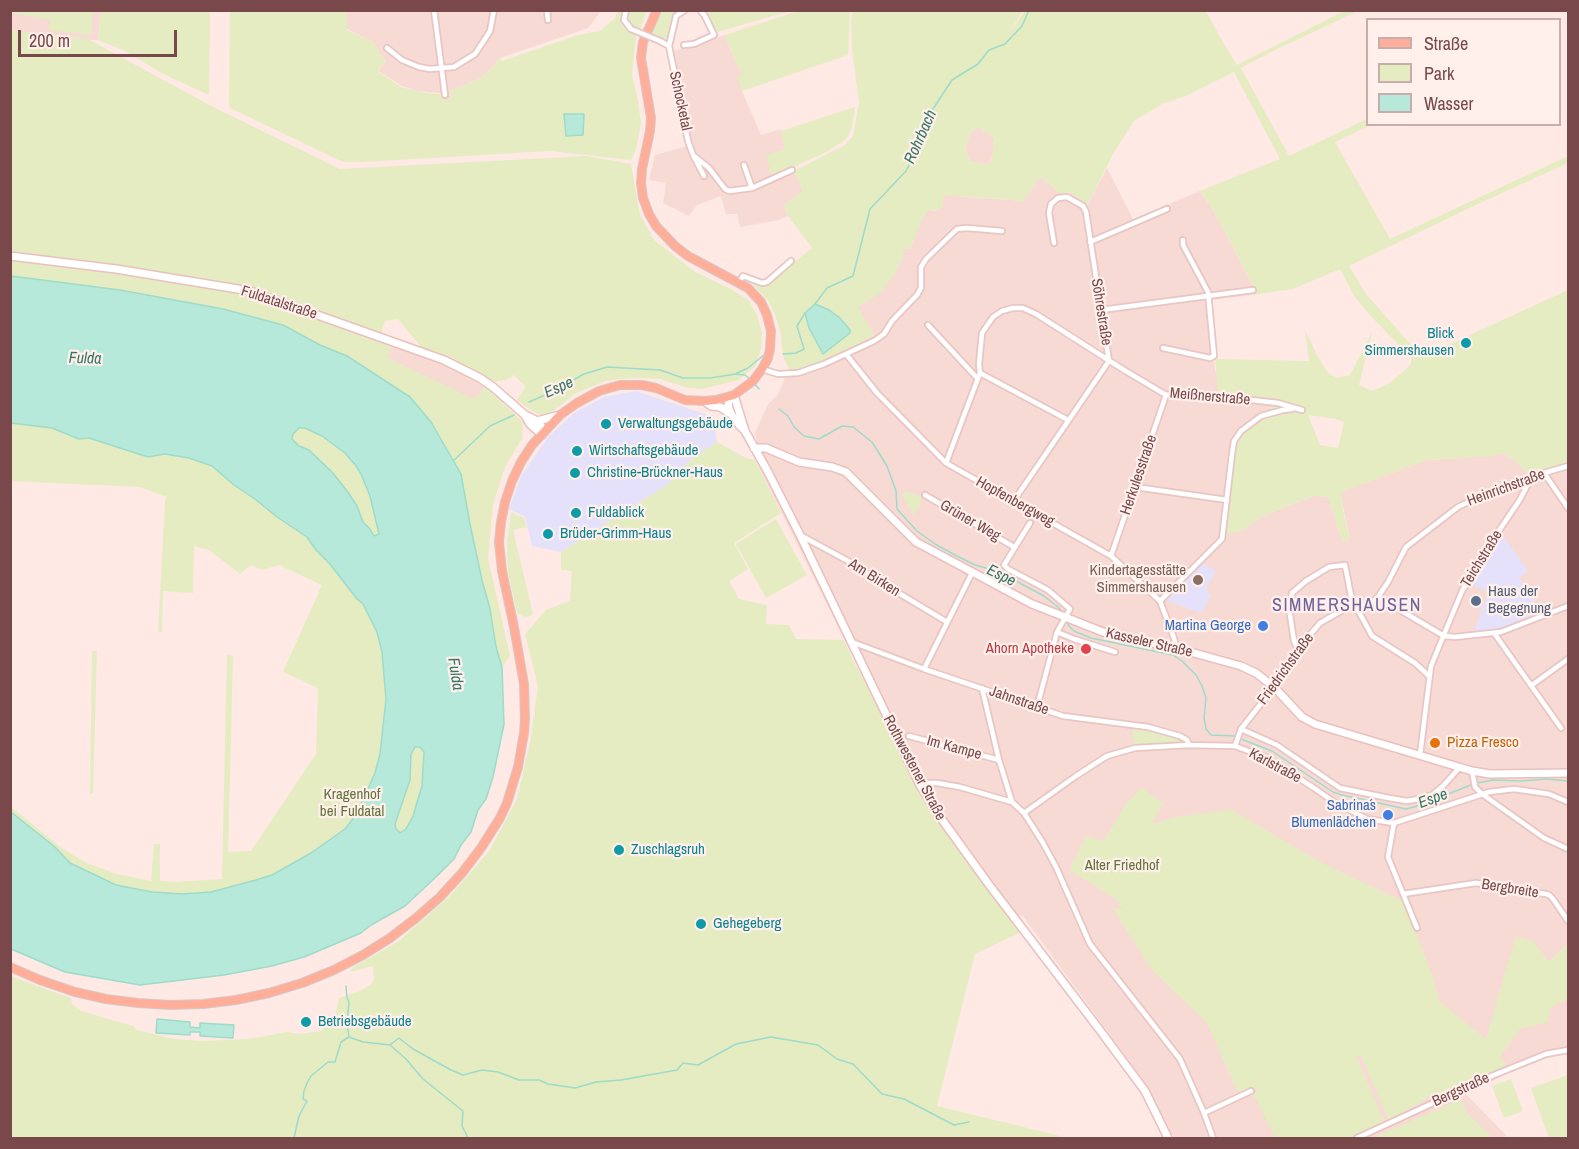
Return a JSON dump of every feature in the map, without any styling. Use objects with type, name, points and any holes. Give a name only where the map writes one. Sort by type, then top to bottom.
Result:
[{"type":"main road","points":[[10,968],[75,992],[154,1005],[186,1005],[236,1000],[269,993],[302,983],[349,963],[390,938],[440,897],[462,873],[490,835],[507,802],[518,767],[525,719],[525,693],[518,646],[502,571],[500,532],[505,502],[512,481],[526,454],[560,415],[606,388],[634,385],[649,387],[685,400],[716,400],[744,390],[768,358],[771,330],[761,302],[739,282],[688,256],[675,246],[656,226],[643,198],[642,169],[651,118],[641,58],[643,42],[657,10]]},
{"type":"main road","name":"Fuldatalstraße","points":[[10,256],[116,269],[250,291],[444,360],[480,378],[525,415],[537,421]]},
{"type":"main road","points":[[731,414],[728,405],[734,395]]},
{"type":"main road","name":"Rothwestener Straße","points":[[734,395],[745,430],[800,535],[919,783],[933,807],[1145,1091],[1168,1138]]},
{"type":"main road","points":[[704,401],[731,414]]},
{"type":"main road","name":"Rothwestener Straße","points":[[731,414],[745,430]]},
{"type":"main road","name":"Fuldatalstraße","points":[[525,415],[530,424],[542,435]]},
{"type":"main road","points":[[542,435],[541,426],[537,421],[560,415]]},
{"type":"main road","name":"Kasseler Straße","points":[[754,448],[766,448],[800,462],[832,466],[846,472],[916,542],[1032,604],[1103,632],[1176,648],[1241,666],[1256,673],[1274,687],[1302,717],[1315,724],[1472,771],[1491,774],[1569,773]]},
{"type":"street","points":[[434,10],[445,94]]},
{"type":"street","points":[[387,48],[410,64],[430,69],[454,67],[475,54],[490,32],[494,10]]},
{"type":"street","points":[[547,10],[548,20]]},
{"type":"street","points":[[626,10],[624,20],[631,29],[669,46]]},
{"type":"street","name":"Schocketal","points":[[685,10],[676,16],[669,46],[693,155],[704,176]]},
{"type":"street","points":[[684,45],[694,44],[714,35],[700,10]]},
{"type":"street","points":[[693,155],[709,168],[725,189],[735,191],[752,188],[792,170]]},
{"type":"street","points":[[744,165],[752,188]]},
{"type":"street","name":"Söhrestraße","points":[[1013,502],[1109,361],[1086,212],[1083,206],[1067,197],[1058,198],[1051,204],[1049,213],[1054,243]]},
{"type":"street","points":[[1090,242],[1167,209]]},
{"type":"street","points":[[762,369],[778,374],[798,373],[874,341],[884,333],[892,321],[917,295],[921,288],[921,267],[926,259],[957,229],[1002,231]]},
{"type":"street","points":[[1163,348],[1210,358],[1214,356],[1209,295],[1183,245],[1183,240]]},
{"type":"street","points":[[739,282],[743,276],[762,283],[766,282],[792,261]]},
{"type":"street","points":[[1101,310],[1253,290]]},
{"type":"street","name":"Meißnerstraße","points":[[946,463],[979,376],[982,333],[985,326],[1002,311],[1013,308],[1023,308],[1036,314],[1166,395],[1178,393],[1225,397],[1278,404],[1310,412]]},
{"type":"street","points":[[928,325],[979,376],[1068,420]]},
{"type":"street","name":"Hopfenbergweg","points":[[846,354],[877,393],[946,463],[1111,556],[1160,601],[1176,648]]},
{"type":"street","name":"Herkulesstraße","points":[[1111,556],[1166,395]]},
{"type":"street","points":[[1160,601],[1222,539],[1234,441],[1241,432],[1261,416],[1291,409],[1302,410]]},
{"type":"street","name":"Heinrichstraße","points":[[1378,597],[1406,547],[1458,507],[1527,478],[1569,466]]},
{"type":"street","points":[[1544,473],[1569,508]]},
{"type":"street","name":"Teichstraße","points":[[1420,755],[1431,666],[1462,591],[1519,501],[1527,486],[1527,478]]},
{"type":"street","points":[[1135,487],[1227,500]]},
{"type":"street","name":"Grüner Weg","points":[[926,495],[1014,547]]},
{"type":"street","name":"Grüner Weg","points":[[1029,523],[1004,565],[1063,601],[1070,608],[1067,618]]},
{"type":"street","name":"Am Birken","points":[[800,535],[848,561],[947,622]]},
{"type":"street","points":[[1298,649],[1290,622],[1289,608],[1292,593],[1306,580],[1329,567],[1345,565],[1353,606],[1359,612],[1372,636],[1415,663],[1430,676]]},
{"type":"street","points":[[924,669],[972,573]]},
{"type":"street","points":[[1359,612],[1378,597],[1444,636],[1455,637],[1501,632],[1569,606]]},
{"type":"street","name":"Friedrichstraße","points":[[1234,746],[1241,729],[1274,687],[1298,649],[1320,623],[1353,606]]},
{"type":"street","points":[[1037,707],[1057,632],[1067,618]]},
{"type":"street","points":[[1057,632],[1115,652]]},
{"type":"street","points":[[1494,633],[1561,728]]},
{"type":"street","name":"Jahnstraße","points":[[850,641],[1063,717],[1148,727],[1180,736],[1187,740],[1189,745]]},
{"type":"street","points":[[1532,686],[1569,659]]},
{"type":"street","name":"Im Kampe","points":[[982,688],[999,760],[1012,802]]},
{"type":"street","points":[[1241,729],[1277,746],[1340,788],[1389,798],[1407,801],[1432,795],[1460,767]]},
{"type":"street","name":"Im Kampe","points":[[909,736],[999,760]]},
{"type":"street","name":"Karlstraße","points":[[1024,813],[1107,756],[1135,748],[1189,745],[1234,746],[1267,759],[1344,808],[1367,819],[1394,823],[1482,795],[1514,789],[1549,794],[1569,802]]},
{"type":"street","points":[[1472,771],[1475,787],[1482,795],[1544,838],[1569,849]]},
{"type":"street","points":[[919,783],[960,787],[1012,802],[1024,813],[1056,867],[1086,938],[1180,1059],[1213,1138]]},
{"type":"street","points":[[1394,823],[1388,857],[1417,928]]},
{"type":"street","name":"Bergbreite","points":[[1403,894],[1476,883],[1546,894],[1553,899],[1569,921]]},
{"type":"street","name":"Bergstraße","points":[[1357,1138],[1494,1075],[1546,1054],[1569,1050]]},
{"type":"street","points":[[1204,1113],[1251,1091]]},
{"type":"shaded area","points":[[10,11],[101,11],[98,40],[54,40],[11,34]]},
{"type":"shaded area","points":[[347,11],[601,11],[588,28],[500,58],[482,77],[450,91],[451,98],[443,100],[440,93],[417,91],[402,86],[378,71],[386,61],[374,42],[347,29]]},
{"type":"shaded area","points":[[725,35],[741,71],[742,91],[761,135],[781,129],[785,149],[803,191],[784,205],[788,216],[779,220],[740,227],[737,214],[726,214],[721,196],[697,205],[689,216],[663,203],[666,183],[649,180],[655,155],[691,145],[674,51]]},
{"type":"shaded area","points":[[978,127],[995,138],[989,164],[971,162],[965,148],[970,133]]},
{"type":"shaded area","points":[[1107,168],[1133,219],[1200,191],[1213,210],[1253,285],[1252,295],[1210,300],[1215,371],[1272,400],[1271,414],[1238,532],[1263,516],[1316,495],[1328,496],[1342,541],[1350,540],[1340,492],[1427,460],[1490,456],[1502,453],[1517,462],[1528,474],[1568,462],[1568,1051],[1543,1056],[1467,1095],[1507,1136],[1504,1138],[1174,1138],[1144,1081],[1022,915],[1013,920],[927,795],[843,637],[759,467],[768,463],[757,443],[755,433],[768,404],[777,396],[788,371],[803,369],[844,352],[874,335],[857,307],[905,248],[910,249],[921,220],[929,209],[935,211],[941,207],[943,194],[1023,202],[1040,177],[1062,194],[1068,192],[1078,198],[1086,207]]},
{"type":"shaded area","points":[[391,346],[436,359],[485,386],[474,400],[387,358]]},
{"type":"shaded area","points":[[636,391],[714,417],[717,442],[687,463],[667,485],[561,552],[532,546],[525,517],[509,509],[521,476],[548,437],[574,413],[604,397]]},
{"type":"shaded area","points":[[1501,533],[1528,571],[1519,578],[1543,614],[1499,630],[1474,632],[1488,592],[1470,584]]},
{"type":"shaded area","name":"Kindertagesstätte Simmershausen","points":[[1204,563],[1216,572],[1206,588],[1211,596],[1201,613],[1165,600]]},
{"type":"green space","points":[[801,10],[850,11],[848,55],[742,91],[738,76],[741,71],[725,35]]},
{"type":"green space","points":[[10,11],[93,11],[91,35],[48,30],[50,20]]},
{"type":"green space","points":[[101,11],[210,11],[209,95],[165,75],[125,51],[98,40]]},
{"type":"green space","points":[[230,11],[347,11],[347,30],[374,42],[386,61],[377,71],[401,87],[440,94],[443,100],[451,98],[450,91],[482,77],[500,58],[502,61],[578,35],[600,31],[615,18],[618,11],[622,11],[620,21],[636,36],[632,75],[641,124],[636,149],[631,160],[550,151],[343,162],[230,108]],"holes":[[[564,114],[584,114],[583,135],[566,136]]]},
{"type":"green space","points":[[631,11],[647,11],[640,28],[632,27],[629,22],[628,15]]},
{"type":"green space","points":[[663,11],[679,11],[671,18],[667,39],[663,41],[651,34],[653,26]]},
{"type":"green space","points":[[704,11],[790,11],[717,32]]},
{"type":"green space","points":[[853,11],[1023,11],[1007,35],[1025,11],[1206,11],[1237,65],[1344,11],[1358,11],[1241,68],[1289,156],[1366,119],[1366,126],[1369,126],[1335,142],[1390,239],[1568,156],[1568,163],[1349,266],[1366,294],[1422,357],[1568,290],[1568,462],[1528,474],[1517,462],[1502,453],[1490,456],[1427,460],[1341,492],[1350,540],[1342,541],[1328,497],[1316,495],[1263,516],[1238,532],[1222,535],[1237,440],[1259,418],[1271,414],[1272,400],[1218,393],[1215,359],[1309,361],[1305,330],[1328,373],[1337,378],[1350,375],[1372,332],[1359,385],[1372,391],[1388,384],[1411,364],[1411,358],[1354,296],[1340,269],[1293,289],[1252,295],[1253,285],[1213,210],[1200,191],[1280,159],[1234,72],[1186,96],[1162,104],[1134,121],[1113,154],[1086,207],[1078,198],[1068,192],[1062,194],[1040,177],[1023,202],[944,195],[942,207],[937,211],[930,209],[922,220],[910,249],[905,248],[899,267],[881,293],[858,307],[875,335],[804,369],[790,371],[784,359],[775,314],[768,300],[749,280],[763,286],[767,285],[812,248],[788,216],[784,205],[803,191],[794,171],[845,145],[853,136],[859,102],[852,50]],"holes":[[[978,127],[994,138],[993,154],[989,164],[971,162],[965,148],[970,133]],[[1308,415],[1344,422],[1338,448],[1320,445]]]},
{"type":"green space","points":[[11,30],[88,39],[215,108],[340,169],[586,156],[631,164],[640,215],[654,240],[695,272],[731,289],[749,301],[757,315],[762,333],[761,349],[755,366],[739,380],[702,389],[688,388],[660,379],[633,378],[605,381],[576,393],[552,412],[543,416],[517,400],[526,387],[514,375],[506,380],[492,382],[421,347],[398,319],[385,321],[381,335],[391,346],[387,358],[474,399],[485,386],[523,422],[522,439],[505,467],[493,505],[488,558],[510,656],[502,667],[461,474],[431,422],[410,397],[347,356],[320,345],[283,325],[223,309],[120,290],[11,276]]},
{"type":"green space","points":[[855,107],[852,128],[847,138],[828,151],[772,177],[766,155],[785,149],[781,131]]},
{"type":"green space","name":"Kragenhof bei Fuldatal","points":[[11,423],[52,428],[79,439],[89,438],[148,457],[168,455],[287,427],[305,428],[322,436],[345,453],[361,474],[375,507],[424,752],[422,786],[413,816],[406,829],[388,849],[211,892],[182,894],[152,892],[116,885],[70,863],[55,847],[11,812],[10,806],[59,846],[85,862],[117,874],[151,881],[154,844],[160,844],[160,881],[222,879],[227,654],[233,656],[228,852],[251,851],[316,754],[318,688],[283,672],[322,585],[279,565],[262,570],[251,565],[240,574],[209,550],[194,546],[193,593],[163,591],[162,632],[158,632],[167,497],[140,487],[11,481]]},
{"type":"green space","points":[[717,442],[746,458],[755,460],[781,513],[734,543],[748,569],[729,581],[739,599],[767,605],[766,624],[789,625],[796,639],[844,640],[853,661],[880,706],[928,798],[1021,932],[975,954],[937,1106],[1060,1136],[1058,1138],[11,1138],[10,976],[71,998],[72,1004],[81,1011],[133,1026],[137,1030],[174,1039],[201,1041],[249,1039],[287,1032],[299,1034],[322,1031],[336,1012],[339,998],[369,986],[374,980],[373,966],[350,972],[352,968],[399,941],[453,893],[490,850],[517,799],[530,742],[538,686],[525,634],[546,610],[570,601],[572,571],[561,570],[561,552],[667,485],[687,463]]},
{"type":"green space","points":[[904,491],[922,497],[915,516],[907,505],[903,495]]},
{"type":"green space","points":[[511,512],[524,518],[527,529],[525,527],[513,530],[533,614],[524,617],[517,613],[508,572],[507,543]]},
{"type":"green space","points":[[776,519],[807,575],[766,598],[736,544]]},
{"type":"green space","points":[[92,651],[97,651],[93,794],[90,794]]},
{"type":"green space","points":[[1132,728],[1176,737],[1183,743],[1134,745]]},
{"type":"green space","name":"Alter Friedhof","points":[[1142,788],[1163,803],[1153,824],[1176,817],[1231,810],[1326,865],[1396,898],[1402,898],[1432,974],[1439,1001],[1486,1039],[1516,936],[1534,942],[1549,962],[1568,943],[1568,999],[1550,1007],[1548,1022],[1520,1029],[1500,1057],[1506,1065],[1463,1085],[1432,1096],[1388,1120],[1361,1055],[1356,1056],[1384,1121],[1349,1138],[1275,1138],[1253,1093],[1262,1088],[1239,1094],[1206,1022],[1152,970],[1112,908],[1122,909],[1116,899],[1069,870],[1086,836],[1104,841],[1126,803]]},
{"type":"green space","points":[[1568,1075],[1568,1138],[1549,1138],[1531,1088]]},
{"type":"green space","points":[[1511,1079],[1523,1111],[1504,1118],[1492,1086]]},
{"type":"green space","points":[[1461,1099],[1466,1112],[1493,1138],[1372,1138]]},
{"type":"water","points":[[564,114],[584,114],[583,135],[566,136]]},
{"type":"water","name":"Fulda","points":[[11,276],[120,290],[223,309],[283,325],[320,345],[347,356],[410,397],[431,422],[461,474],[502,667],[504,724],[493,777],[471,832],[454,859],[405,906],[361,933],[304,957],[224,975],[140,985],[65,972],[11,949],[11,812],[55,847],[70,863],[116,885],[152,892],[182,894],[211,892],[256,880],[272,875],[311,853],[345,829],[356,815],[375,773],[380,754],[386,699],[382,652],[377,632],[363,604],[307,537],[234,485],[212,466],[189,458],[165,454],[148,457],[89,438],[79,439],[52,428],[11,423]],"holes":[[[299,428],[305,428],[322,436],[345,453],[356,466],[370,496],[379,534],[374,536],[363,522],[357,506],[332,472],[309,450],[299,446],[292,439],[293,434]],[[415,747],[420,747],[424,752],[422,786],[413,816],[406,829],[400,833],[395,824],[410,780],[411,754]]]},
{"type":"water","points":[[815,304],[839,317],[850,330],[850,333],[823,354],[809,328],[805,313]]},
{"type":"water","points":[[157,1019],[190,1022],[190,1027],[200,1028],[200,1023],[234,1025],[233,1038],[200,1036],[200,1032],[190,1032],[190,1035],[156,1033]]},
{"type":"waterway","name":"Rohrbach","points":[[815,304],[827,288],[853,276],[870,209],[906,171],[921,142],[931,112],[952,80],[978,64],[989,50],[1005,44],[1022,26],[1029,10]]},
{"type":"waterway","points":[[783,354],[796,353],[804,349],[797,326],[805,313]]},
{"type":"waterway","points":[[737,373],[748,368],[764,355]]},
{"type":"waterway","name":"Espe","points":[[529,402],[584,374],[607,367],[660,370],[683,378],[710,378],[736,374],[745,375],[751,380]]},
{"type":"waterway","name":"Espe","points":[[754,383],[759,389]]},
{"type":"waterway","name":"Espe","points":[[779,409],[788,416],[794,427],[804,436],[819,439],[842,426],[853,427],[872,442],[887,466],[896,491],[897,509],[917,531],[955,555],[975,565],[997,571],[1044,596],[1063,613]]},
{"type":"waterway","name":"Espe","points":[[453,461],[490,426],[514,415]]},
{"type":"waterway","name":"Espe","points":[[1066,620],[1074,631],[1091,638],[1173,655],[1182,661],[1196,675],[1202,686],[1206,698],[1204,718],[1206,729],[1211,735],[1234,736]]},
{"type":"waterway","name":"Espe","points":[[1241,739],[1272,751],[1333,792],[1406,809],[1473,784]]},
{"type":"waterway","name":"Espe","points":[[1477,783],[1493,780],[1568,781]]},
{"type":"waterway","points":[[294,1138],[299,1116],[307,1101],[303,1099],[307,1083],[311,1076],[328,1062],[335,1062],[341,1042],[349,1037],[347,1025],[349,1002],[346,986]]},
{"type":"waterway","points":[[349,1037],[363,1042],[390,1045],[423,1079],[463,1111],[462,1126],[468,1138]]},
{"type":"waterway","points":[[390,1045],[399,1038],[413,1049],[463,1075],[482,1070],[498,1072],[519,1080],[539,1080],[548,1084],[575,1088],[596,1082],[677,1070],[683,1063],[698,1065],[736,1044],[771,1037],[818,1045],[837,1059],[853,1064],[882,1094],[904,1099],[954,1125],[969,1122]]},
{"type":"place","name":"Blick Simmershausen","points":[[1466,343]]},
{"type":"place","name":"Verwaltungsgebäude","points":[[606,424]]},
{"type":"place","name":"Wirtschaftsgebäude","points":[[577,451]]},
{"type":"place","name":"Christine-Brückner-Haus","points":[[575,473]]},
{"type":"place","name":"Fuldablick","points":[[576,513]]},
{"type":"place","name":"Brüder-Grimm-Haus","points":[[548,534]]},
{"type":"place","name":"Kindertagesstätte Simmershausen","points":[[1198,580]]},
{"type":"place","name":"Haus der Begegnung","points":[[1476,601]]},
{"type":"place","name":"Martina George","points":[[1263,626]]},
{"type":"place","name":"Ahorn Apotheke","points":[[1086,649]]},
{"type":"place","name":"Pizza Fresco","points":[[1435,743]]},
{"type":"place","name":"Sabrina´s Blumenlädchen","points":[[1388,815]]},
{"type":"place","name":"Zuschlagsruh","points":[[619,850]]},
{"type":"place","name":"Gehegeberg","points":[[701,924]]},
{"type":"place","name":"Betriebsgebäude","points":[[306,1022]]},
{"type":"district","name":"SIMMERSHAUSEN","points":[[1347,606]]}]
